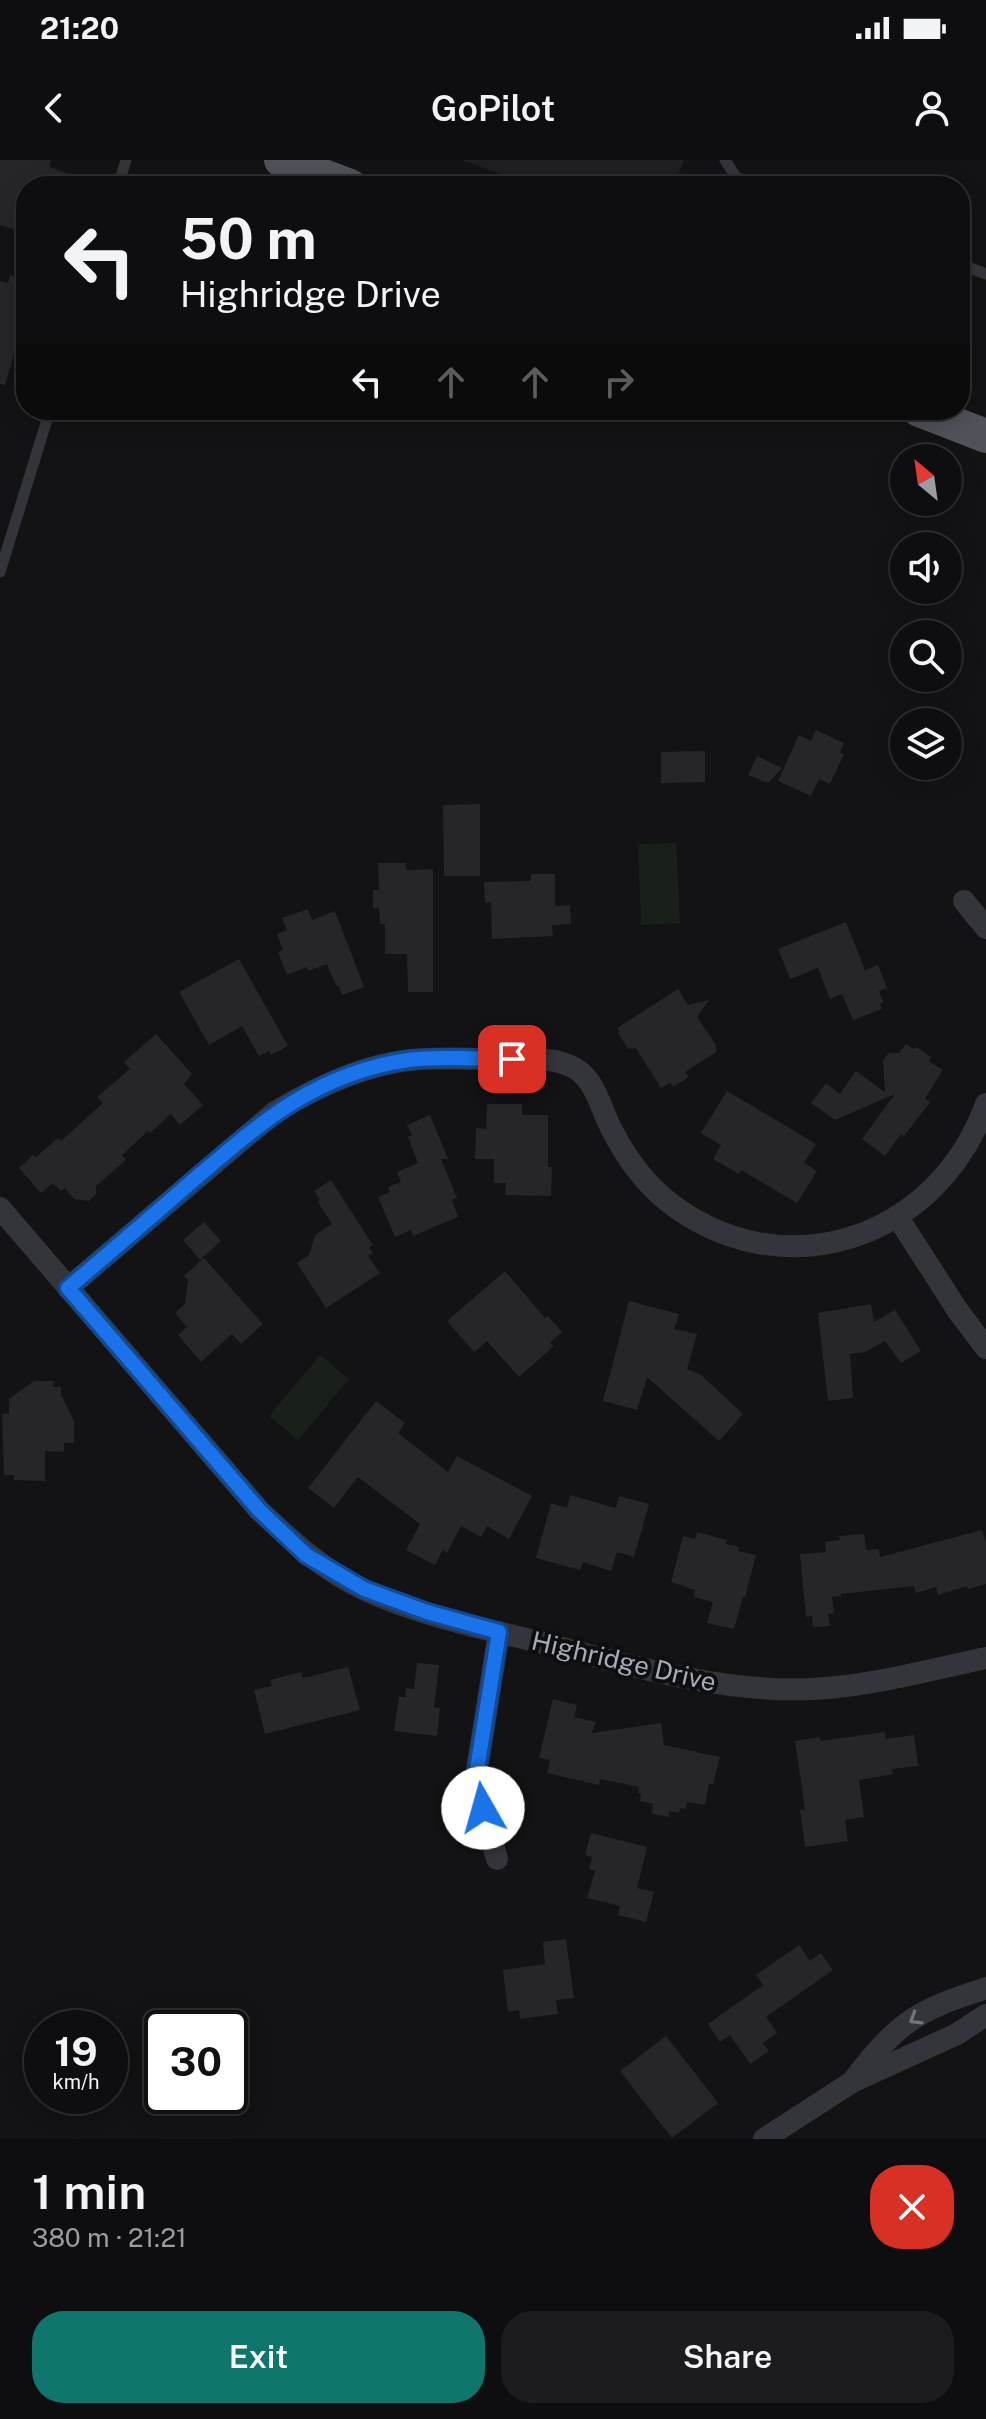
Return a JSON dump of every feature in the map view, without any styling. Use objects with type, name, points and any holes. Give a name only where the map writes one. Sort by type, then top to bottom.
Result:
[{"type":"main road","points":[[281,160],[323,176]]},
{"type":"main road","points":[[945,420],[986,436]]},
{"type":"street","points":[[964,901],[986,928]]},
{"type":"street","points":[[68,1288],[275,1112],[314,1089],[356,1073],[409,1060],[538,1059],[567,1065],[584,1074],[633,1165],[665,1199],[705,1225],[752,1243],[801,1248],[854,1238],[897,1216],[944,1177],[976,1132],[986,1104]]},
{"type":"street","name":"Highridge Drive","points":[[0,1208],[259,1510],[306,1555],[364,1589],[427,1612],[499,1632],[674,1675],[751,1688],[813,1689],[870,1683],[986,1658]]},
{"type":"street","points":[[897,1216],[958,1311],[986,1348]]},
{"type":"street","points":[[497,1859],[475,1782],[499,1632]]},
{"type":"street","points":[[852,2082],[872,2055],[911,2019],[986,1988]]},
{"type":"street","points":[[764,2139],[852,2082],[957,2034],[986,2015]]},
{"type":"lane","points":[[0,572],[2,556],[47,420]]},
{"type":"shaded area","points":[[462,160],[684,160],[678,176],[506,176]]},
{"type":"shaded area","points":[[676,843],[680,923],[641,925],[638,844]]},
{"type":"shaded area","points":[[320,1355],[349,1379],[298,1440],[269,1416]]},
{"type":"building","points":[[0,160],[51,160],[49,167],[75,176],[16,176],[16,230],[0,225]]},
{"type":"building","points":[[10,275],[16,277],[16,346],[5,385],[0,384],[0,281],[8,283]]},
{"type":"building","points":[[816,730],[844,743],[840,753],[844,754],[830,784],[819,779],[811,796],[778,781],[799,735],[811,741]]},
{"type":"building","points":[[705,751],[705,782],[661,783],[661,752]]},
{"type":"building","points":[[757,756],[782,768],[768,783],[748,775]]},
{"type":"building","points":[[480,804],[480,876],[444,876],[443,805]]},
{"type":"building","points":[[378,863],[406,863],[406,870],[433,869],[433,992],[408,992],[407,954],[385,954],[385,924],[380,924],[379,908],[373,908],[373,890],[379,890]]},
{"type":"building","points":[[531,874],[555,874],[555,906],[570,905],[571,924],[552,925],[553,936],[492,939],[491,902],[485,903],[484,882],[531,881]]},
{"type":"building","points":[[308,909],[312,920],[335,911],[364,987],[342,995],[327,964],[308,971],[307,967],[287,975],[278,952],[283,950],[277,934],[287,930],[282,918]]},
{"type":"building","points":[[846,922],[865,970],[878,965],[887,988],[879,991],[882,1009],[853,1020],[842,994],[830,999],[818,968],[790,979],[778,949]]},
{"type":"building","points":[[239,959],[288,1046],[271,1055],[269,1051],[259,1056],[242,1026],[209,1045],[179,992]]},
{"type":"building","points":[[678,989],[688,1005],[709,1000],[697,1017],[716,1045],[716,1052],[685,1072],[689,1077],[673,1087],[670,1083],[661,1088],[635,1047],[628,1049],[617,1028]]},
{"type":"building","points":[[156,1034],[192,1074],[184,1084],[203,1105],[180,1125],[171,1114],[150,1133],[148,1131],[122,1155],[126,1160],[96,1186],[96,1194],[89,1201],[74,1199],[65,1188],[61,1191],[53,1183],[41,1193],[19,1168],[58,1138],[61,1141],[103,1103],[97,1097],[130,1069],[124,1062]]},
{"type":"building","points":[[906,1044],[931,1057],[929,1061],[943,1070],[925,1098],[930,1102],[885,1156],[862,1139],[895,1094],[835,1120],[811,1103],[826,1083],[840,1094],[856,1071],[885,1092],[883,1060],[889,1053],[899,1053]]},
{"type":"building","points":[[727,1091],[816,1144],[804,1163],[817,1171],[797,1203],[741,1170],[739,1174],[713,1159],[721,1145],[701,1133]]},
{"type":"building","points":[[487,1104],[522,1104],[522,1115],[548,1115],[551,1196],[505,1195],[506,1183],[494,1183],[494,1159],[475,1159],[476,1128],[486,1129]]},
{"type":"building","points":[[430,1115],[448,1159],[441,1159],[457,1198],[452,1200],[458,1217],[413,1236],[411,1230],[395,1237],[378,1197],[390,1192],[388,1187],[401,1182],[397,1172],[418,1163],[407,1125]]},
{"type":"building","points":[[331,1180],[373,1245],[369,1247],[373,1253],[368,1256],[380,1273],[326,1308],[297,1263],[309,1255],[315,1235],[332,1224],[314,1191]]},
{"type":"building","points":[[204,1222],[221,1241],[200,1260],[183,1240]]},
{"type":"building","points":[[204,1258],[263,1324],[241,1344],[232,1334],[201,1362],[178,1335],[187,1327],[175,1313],[185,1304],[188,1280],[184,1276]]},
{"type":"building","points":[[505,1271],[545,1318],[548,1316],[562,1332],[550,1343],[554,1346],[519,1377],[487,1341],[474,1352],[447,1321]]},
{"type":"building","points":[[629,1301],[679,1314],[674,1329],[697,1334],[687,1369],[701,1375],[743,1414],[719,1441],[647,1377],[637,1410],[603,1401]]},
{"type":"building","points":[[871,1304],[874,1322],[895,1310],[921,1351],[901,1363],[885,1341],[865,1352],[850,1354],[853,1398],[828,1401],[818,1313]]},
{"type":"building","points":[[34,1381],[54,1381],[53,1387],[61,1387],[61,1395],[74,1421],[74,1443],[64,1443],[64,1452],[45,1451],[45,1481],[14,1480],[14,1475],[4,1475],[2,1414],[9,1414],[9,1399]]},
{"type":"building","points":[[376,1401],[405,1423],[398,1433],[448,1472],[457,1456],[532,1496],[509,1539],[487,1526],[481,1537],[461,1526],[447,1553],[443,1550],[435,1565],[406,1550],[420,1524],[358,1477],[334,1508],[308,1488]]},
{"type":"building","points":[[570,1495],[616,1508],[619,1496],[649,1504],[634,1557],[617,1552],[611,1571],[583,1562],[580,1570],[536,1558],[551,1503],[567,1508]]},
{"type":"building","points":[[982,1530],[986,1543],[986,1584],[938,1595],[936,1587],[916,1593],[914,1586],[841,1594],[832,1597],[834,1613],[828,1614],[830,1626],[813,1627],[812,1616],[806,1617],[800,1554],[826,1552],[825,1542],[840,1540],[839,1536],[864,1534],[866,1550],[879,1549],[880,1557]]},
{"type":"building","points":[[697,1532],[727,1540],[726,1544],[739,1547],[738,1551],[756,1555],[734,1629],[707,1623],[713,1602],[694,1597],[695,1590],[671,1582],[683,1536],[695,1539]]},
{"type":"building","points":[[417,1663],[439,1665],[434,1707],[440,1708],[437,1736],[394,1731],[399,1697],[405,1697],[406,1688],[414,1689]]},
{"type":"building","points":[[348,1667],[360,1710],[265,1734],[254,1690],[272,1686],[270,1680],[301,1672],[303,1678]]},
{"type":"building","points":[[553,1699],[577,1705],[574,1717],[596,1722],[592,1733],[661,1723],[664,1745],[720,1757],[713,1784],[709,1784],[705,1805],[687,1802],[686,1809],[680,1808],[679,1813],[669,1811],[669,1817],[652,1814],[653,1804],[640,1801],[639,1787],[600,1779],[599,1785],[547,1773],[550,1760],[539,1758]]},
{"type":"building","points":[[885,1732],[886,1739],[914,1735],[918,1766],[892,1769],[893,1774],[859,1780],[864,1817],[845,1820],[848,1841],[805,1847],[800,1810],[805,1809],[795,1741],[820,1737],[820,1741]]},
{"type":"building","points":[[591,1833],[647,1847],[637,1888],[654,1892],[646,1922],[618,1915],[620,1906],[587,1898],[595,1871],[589,1869],[592,1857],[585,1855]]},
{"type":"building","points":[[566,1939],[574,1998],[556,2000],[558,2014],[520,2019],[519,2010],[508,2012],[503,1970],[545,1964],[543,1942]]},
{"type":"building","points":[[799,1945],[810,1961],[821,1953],[833,1970],[766,2017],[777,2033],[763,2043],[769,2051],[750,2064],[730,2035],[720,2042],[708,2024],[763,1985],[756,1975]]},
{"type":"building","points":[[666,2036],[718,2103],[672,2138],[620,2071]]},
{"type":"route","points":[[483,1808],[475,1782],[499,1632],[427,1612],[364,1589],[306,1555],[259,1510],[68,1288],[275,1112],[314,1089],[356,1073],[409,1060],[512,1059]]}]
